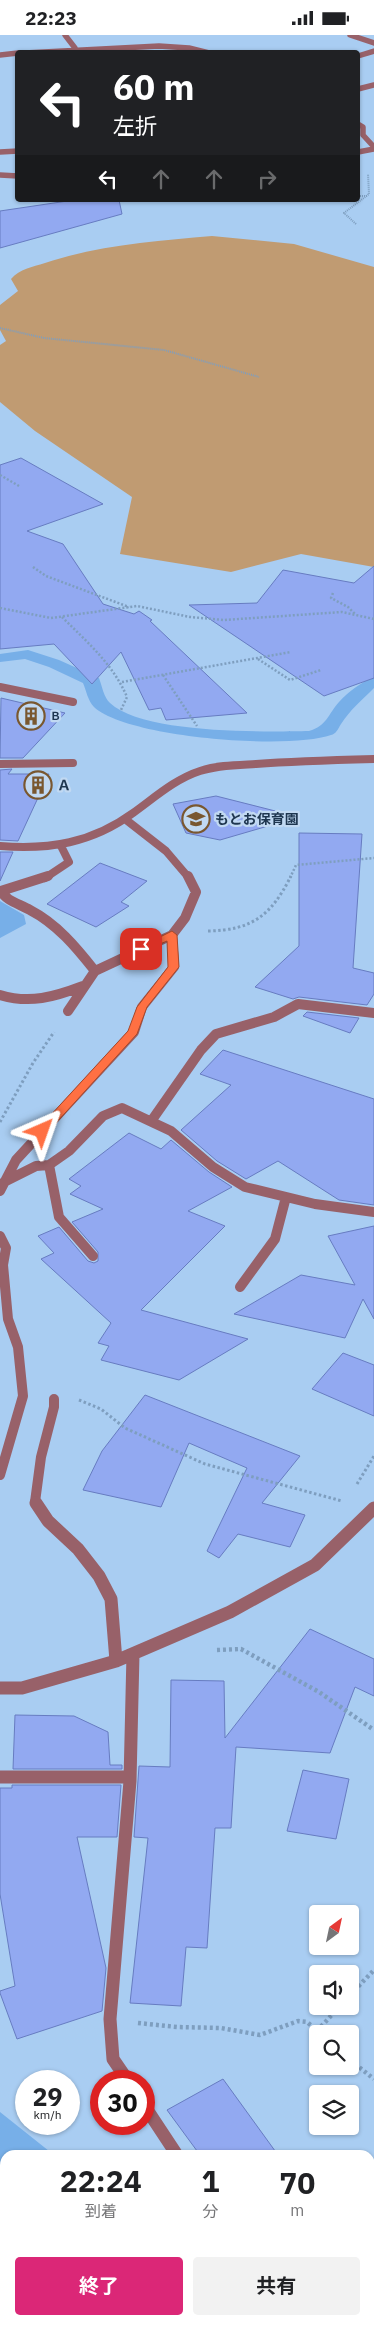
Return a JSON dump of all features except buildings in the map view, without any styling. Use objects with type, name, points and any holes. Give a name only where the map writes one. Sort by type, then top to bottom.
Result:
[{"type":"street","points":[[66,35],[75,48]]},
{"type":"street","points":[[350,35],[374,43]]},
{"type":"street","points":[[55,50],[75,48],[184,47],[196,50]]},
{"type":"street","points":[[360,55],[374,51]]},
{"type":"street","points":[[0,55],[15,53]]},
{"type":"street","points":[[360,88],[374,85]]},
{"type":"street","points":[[360,125],[363,127],[363,135],[374,148],[360,152]]},
{"type":"street","points":[[0,152],[15,151]]},
{"type":"street","points":[[0,175],[15,176]]},
{"type":"street","points":[[0,687],[73,702]]},
{"type":"street","points":[[0,846],[47,848],[61,846],[105,831],[125,819],[177,780],[202,771],[292,761],[374,759]]},
{"type":"street","points":[[0,764],[73,763]]},
{"type":"street","points":[[68,1011],[83,986],[95,971],[173,932],[185,917],[196,893],[191,878],[173,856],[125,819]]},
{"type":"street","points":[[61,846],[69,862],[62,870],[1,891],[4,897],[49,921],[63,931],[95,971]]},
{"type":"street","points":[[2,1186],[16,1160],[134,1032],[142,1007],[174,967],[173,932]]},
{"type":"street","points":[[0,995],[24,1000],[42,1001],[83,986]]},
{"type":"street","points":[[152,1120],[201,1050],[216,1034],[274,1017],[298,1004],[374,1013]]},
{"type":"street","points":[[2,1186],[36,1166],[49,1165],[68,1151],[103,1116],[122,1108],[152,1120],[171,1131],[213,1167],[245,1187],[315,1205],[374,1212]]},
{"type":"street","points":[[49,1165],[59,1217],[93,1255]]},
{"type":"street","points":[[240,1287],[275,1239],[286,1197]]},
{"type":"street","points":[[0,1236],[6,1248],[3,1265],[8,1319],[18,1347],[23,1396],[0,1475]]},
{"type":"street","points":[[54,1399],[54,1407],[41,1457],[35,1502],[48,1521],[78,1549],[99,1576],[111,1599],[116,1661]]},
{"type":"street","points":[[0,1688],[22,1688],[116,1661],[230,1612],[315,1565],[374,1508]]},
{"type":"street","points":[[120,2070],[113,2059],[110,2019],[130,1777],[133,1654]]},
{"type":"street","points":[[0,1777],[130,1777]]},
{"type":"street","points":[[155,2122],[174,2150]]},
{"type":"path","points":[[360,200],[369,194],[368,173],[371,169]]},
{"type":"path","points":[[360,196],[367,196]]},
{"type":"path","points":[[356,224],[344,213],[346,209],[357,202]]},
{"type":"path","points":[[0,328],[44,338],[164,350],[259,377]]},
{"type":"path","points":[[0,475],[19,486]]},
{"type":"path","points":[[33,567],[46,576],[130,607]]},
{"type":"path","points":[[333,593],[331,598],[348,607],[355,615]]},
{"type":"path","points":[[0,609],[52,618],[137,606],[190,617],[224,620],[320,612],[342,612],[374,619]]},
{"type":"path","points":[[62,617],[92,646],[122,682],[127,697],[121,711]]},
{"type":"path","points":[[122,682],[291,652]]},
{"type":"path","points":[[257,658],[290,680],[321,670]]},
{"type":"path","points":[[163,675],[197,726]]},
{"type":"path","points":[[173,932],[235,930],[256,923],[280,899],[296,865],[374,858]]},
{"type":"path","points":[[0,1122],[33,1063],[68,1011]]},
{"type":"path","points":[[54,1399],[79,1400],[101,1409],[125,1428],[205,1464],[346,1502]]},
{"type":"path","points":[[212,1650],[241,1649],[318,1692],[374,1730]]},
{"type":"path","points":[[359,1986],[374,1970]]},
{"type":"path","points":[[325,2025],[333,2015]]},
{"type":"path","points":[[110,2019],[177,2027],[221,2028],[260,2035],[298,2021],[306,2022],[310,2025]]},
{"type":"path","points":[[359,2067],[374,2079]]},
{"type":"shaded area","points":[[212,236],[294,244],[374,267],[374,567],[301,554],[231,572],[120,554],[132,497],[35,431],[0,402],[0,345],[6,341],[0,330],[0,305],[18,291],[11,279],[31,267],[86,252],[128,245]]},
{"type":"water","points":[[28,650],[59,660],[99,678],[108,701],[126,713],[149,721],[176,726],[235,731],[309,731],[324,723],[335,706],[347,694],[374,676],[374,688],[356,705],[336,732],[331,735],[281,741],[209,738],[139,727],[112,718],[92,705],[83,683],[49,667],[25,659],[0,662],[0,654]]},
{"type":"water","points":[[0,901],[24,915],[26,924],[0,938]]},
{"type":"water","points":[[0,2112],[15,2124],[15,2135],[29,2135],[48,2150],[0,2150]]},
{"type":"place","name":"Ｂ","points":[[31,716]]},
{"type":"place","name":"Ａ","points":[[38,785]]},
{"type":"place","name":"もとお保育園","points":[[196,819]]},
{"type":"route","points":[[42,1131],[134,1032],[142,1007],[174,967],[172,935],[141,949]]}]
